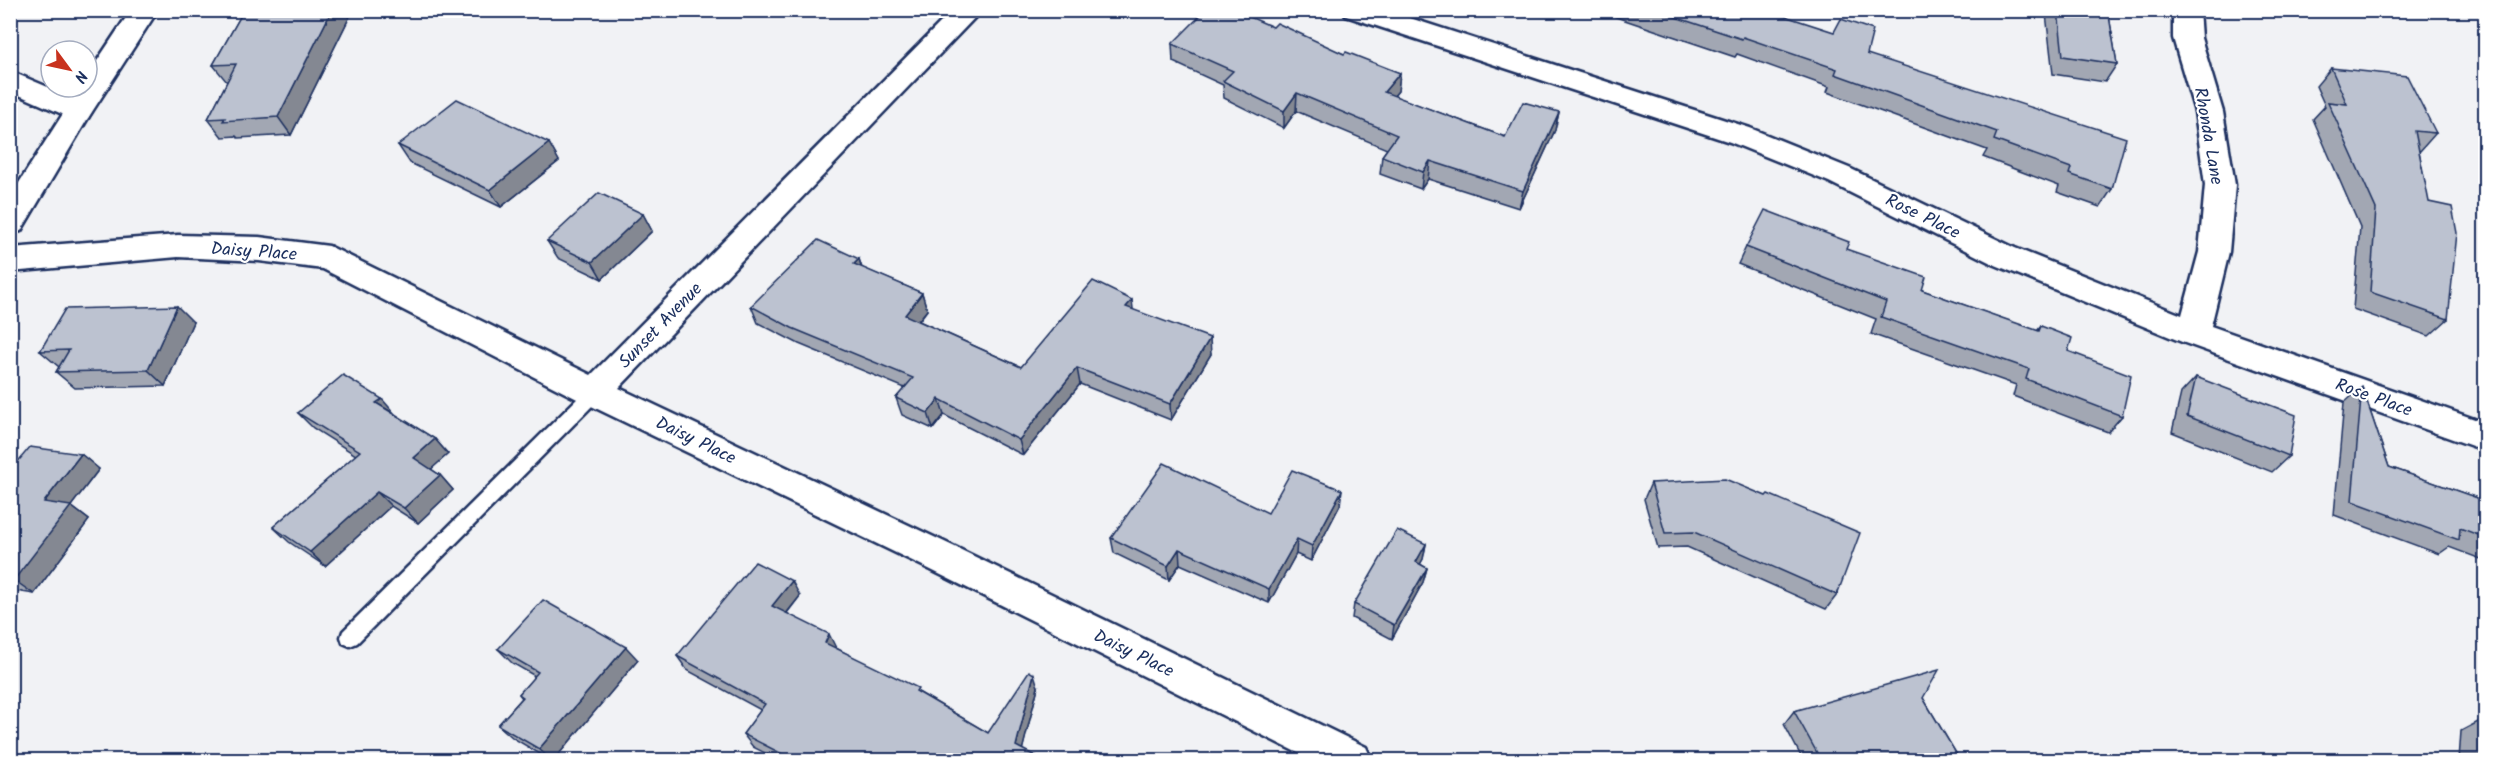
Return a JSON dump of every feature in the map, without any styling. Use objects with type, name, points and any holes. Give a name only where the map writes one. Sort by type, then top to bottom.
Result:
[{"type":"street","points":[[10,223],[78,111],[145,10]]},
{"type":"street","name":"Sunset Avenue","points":[[595,392],[969,10]]},
{"type":"street","name":"Rose Place","points":[[1355,10],[1740,135],[1839,175],[2004,256],[2193,333],[2486,437]]},
{"type":"street","name":"Rhonda Lane","points":[[2186,10],[2187,38],[2209,112],[2220,185],[2214,252],[2193,333]]},
{"type":"street","points":[[10,80],[78,111]]},
{"type":"street","name":"Daisy Place","points":[[10,260],[178,246],[259,249],[329,258],[595,392],[940,557],[1352,760]]},
{"type":"lane","name":"Sunset Avenue","points":[[350,637],[595,392]]},
{"type":"building","points":[[244,10],[332,10],[278,117],[223,121],[225,118],[208,119],[236,64],[213,65]]},
{"type":"building","points":[[1206,10],[1234,10],[1273,27],[1277,23],[1344,54],[1346,52],[1400,73],[1384,92],[1505,137],[1523,102],[1559,112],[1523,191],[1430,161],[1423,172],[1382,156],[1397,135],[1297,93],[1284,111],[1223,81],[1233,71],[1172,44]]},
{"type":"building","points":[[1654,10],[1766,10],[1834,32],[1841,19],[1873,30],[1867,54],[2126,138],[2112,189],[2069,174],[2071,168],[1994,140],[1997,132],[1835,74],[1837,69]]},
{"type":"building","points":[[2058,10],[2108,10],[2117,64],[2063,56]]},
{"type":"building","points":[[2331,68],[2407,76],[2436,133],[2415,131],[2429,202],[2452,207],[2457,233],[2448,319],[2370,292],[2376,209],[2328,102],[2347,104]]},
{"type":"building","points":[[457,99],[549,143],[490,190],[398,145]]},
{"type":"building","points":[[599,193],[643,214],[592,262],[547,241]]},
{"type":"building","points":[[1765,210],[1849,242],[1846,249],[1926,277],[1922,290],[2039,331],[2041,326],[2072,338],[2068,351],[2131,375],[2122,416],[2026,379],[2029,369],[1881,317],[1886,302],[1746,247]]},
{"type":"building","points":[[818,240],[859,259],[854,264],[922,293],[905,315],[1021,367],[1093,281],[1132,300],[1126,307],[1210,338],[1170,404],[1077,368],[1019,440],[939,399],[928,413],[896,398],[913,378],[792,328],[751,306]]},
{"type":"building","points":[[177,306],[148,370],[56,372],[69,350],[40,351],[65,309]]},
{"type":"building","points":[[343,375],[382,399],[376,403],[435,439],[414,458],[440,475],[404,508],[377,492],[310,552],[273,527],[360,451],[298,413]]},
{"type":"building","points":[[2196,377],[2296,415],[2289,456],[2187,416]]},
{"type":"building","points":[[2362,387],[2389,467],[2486,501],[2486,538],[2460,528],[2459,540],[2352,501]]},
{"type":"building","points":[[30,447],[81,454],[44,502],[71,506],[14,580],[10,580],[10,471]]},
{"type":"building","points":[[1164,463],[1268,513],[1292,470],[1342,490],[1312,546],[1297,539],[1269,589],[1179,549],[1168,566],[1111,538]]},
{"type":"building","points":[[1725,479],[1766,496],[1768,494],[1860,533],[1837,595],[1694,532],[1665,533],[1651,483]]},
{"type":"building","points":[[1397,530],[1426,544],[1416,562],[1427,568],[1394,625],[1354,604]]},
{"type":"building","points":[[755,562],[792,581],[772,606],[829,634],[825,643],[918,688],[916,691],[988,733],[1029,671],[1034,674],[1016,746],[1043,760],[810,760],[802,756],[799,760],[794,760],[743,734],[765,704],[677,656]]},
{"type":"building","points":[[543,600],[626,647],[539,749],[498,725],[523,697],[519,694],[538,672],[498,649]]},
{"type":"building","points":[[1939,670],[1923,698],[1960,760],[1821,760],[1794,711]]},
{"type":"building","points":[[2484,719],[2486,719],[2486,760],[2483,760]]}]
